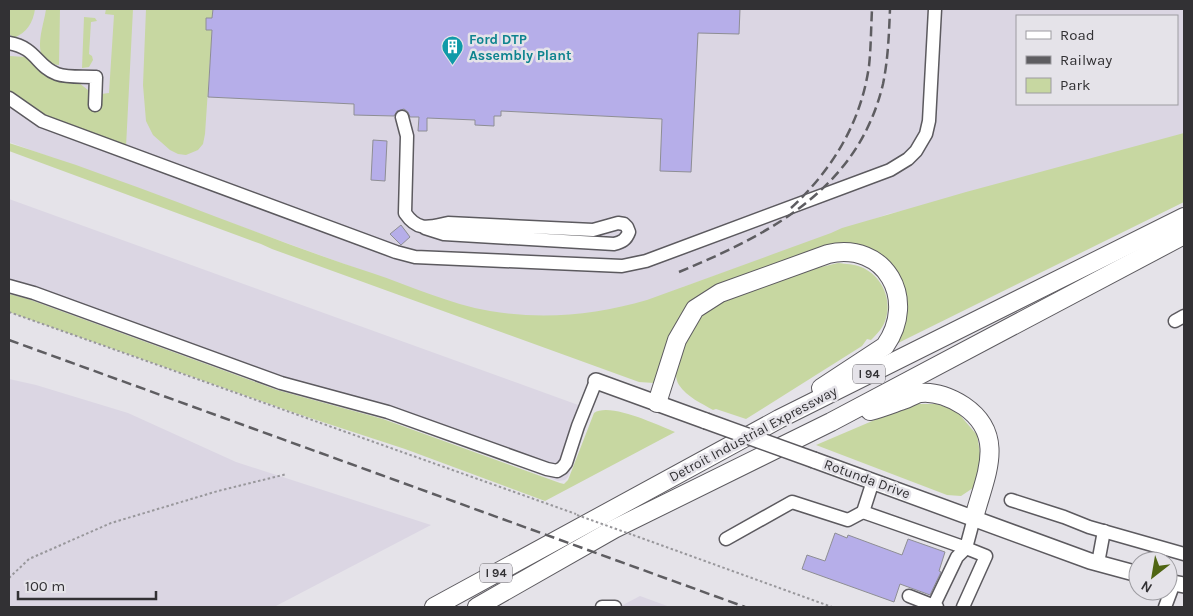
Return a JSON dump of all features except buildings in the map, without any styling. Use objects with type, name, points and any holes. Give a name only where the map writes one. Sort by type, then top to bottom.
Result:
[{"type":"highway","name":"Detroit Industrial Expressway","points":[[434,607],[779,419],[1184,217]]},
{"type":"highway","name":"Detroit Industrial Expressway","points":[[477,607],[614,529],[831,422],[1184,235]]},
{"type":"highway","points":[[656,403],[681,331],[695,309],[705,301],[720,293],[828,254],[843,252],[868,257],[887,273],[894,283],[898,296],[898,320],[891,337],[885,346],[833,379],[779,419]]},
{"type":"highway","points":[[831,422],[883,408],[921,393],[942,395],[958,401],[976,416],[981,423],[986,432],[991,452],[988,474],[974,518]]},
{"type":"main road","name":"Rotunda Drive","points":[[596,381],[1098,563],[1128,571]]},
{"type":"lane","points":[[9,98],[42,121],[396,252],[415,257],[622,266],[655,258],[890,170],[908,159],[922,143],[929,121],[935,9]]},
{"type":"lane","points":[[9,43],[19,45],[32,52],[45,67],[58,74],[96,77],[95,105]]},
{"type":"lane","points":[[402,117],[407,136],[404,204],[405,213],[409,220],[425,228],[444,234],[614,244],[623,242],[629,232],[624,224],[618,223],[593,230],[448,223],[425,228]]},
{"type":"lane","points":[[9,286],[34,293],[281,382],[388,412],[556,471],[566,463],[596,381]]},
{"type":"lane","points":[[726,539],[792,502],[848,520],[863,512],[873,482]]},
{"type":"lane","points":[[1011,500],[1088,527],[1184,554]]},
{"type":"lane","points":[[863,512],[986,556],[963,607]]},
{"type":"lane","points":[[909,596],[935,607],[958,557],[966,548],[974,518]]},
{"type":"lane","points":[[1098,563],[1104,531]]},
{"type":"lane","points":[[602,607],[615,607]]},
{"type":"path","points":[[9,312],[832,607]]},
{"type":"path","points":[[9,578],[29,559],[112,523],[218,491],[287,474]]},
{"type":"shaded area","points":[[9,9],[1184,9],[1184,152],[888,214],[683,287],[652,376],[9,142]]},
{"type":"shaded area","points":[[9,199],[592,410],[568,477],[565,480],[558,481],[384,417],[9,291]]},
{"type":"shaded area","points":[[9,379],[36,385],[128,413],[236,462],[431,525],[274,607],[9,607]]},
{"type":"shaded area","points":[[640,596],[670,607],[619,607]]},
{"type":"green space","points":[[9,9],[35,9],[29,27],[14,38],[9,34]]},
{"type":"green space","points":[[46,9],[60,9],[59,65],[49,63],[41,51],[41,34]]},
{"type":"green space","points":[[106,9],[133,9],[126,147],[52,121],[9,92],[9,56],[26,57],[45,75],[79,83],[88,90],[91,107],[101,94],[109,93],[114,15],[105,14]]},
{"type":"green space","points":[[146,9],[213,9],[212,19],[206,19],[206,30],[212,30],[205,134],[203,144],[198,150],[186,155],[170,150],[153,135],[146,121],[143,85]]},
{"type":"green space","points":[[84,17],[95,18],[97,21],[91,22],[89,54],[93,60],[89,67],[82,68]]},
{"type":"green space","points":[[1184,133],[1184,202],[892,346],[905,311],[902,287],[897,275],[824,247],[717,284],[694,299],[679,319],[654,383],[639,382],[9,151],[9,143],[65,161],[303,249],[460,304],[510,314],[550,315],[589,312],[647,300],[842,228]]},
{"type":"green space","points":[[838,263],[856,265],[868,271],[879,281],[886,295],[887,310],[885,321],[871,340],[867,339],[862,346],[746,419],[716,409],[713,410],[694,399],[682,389],[676,377],[679,356],[689,332],[708,307],[816,265],[817,268]]},
{"type":"green space","points":[[9,294],[28,299],[277,390],[383,419],[564,484],[568,480],[594,413],[601,410],[622,412],[675,432],[545,501],[405,449],[298,414],[9,312]]},
{"type":"green space","points":[[915,404],[936,404],[949,408],[959,414],[977,435],[981,459],[978,480],[973,488],[961,496],[947,495],[816,445],[891,413]]},
{"type":"railway","points":[[791,208],[832,161],[852,126],[865,87],[869,66],[872,9]]},
{"type":"railway","points":[[679,272],[746,241],[777,224],[806,203],[831,180],[853,152],[871,121],[883,84],[890,9]]},
{"type":"railway","points":[[9,340],[745,607]]},
{"type":"place","name":"Ford DTP Assembly Plant","points":[[453,66]]}]
